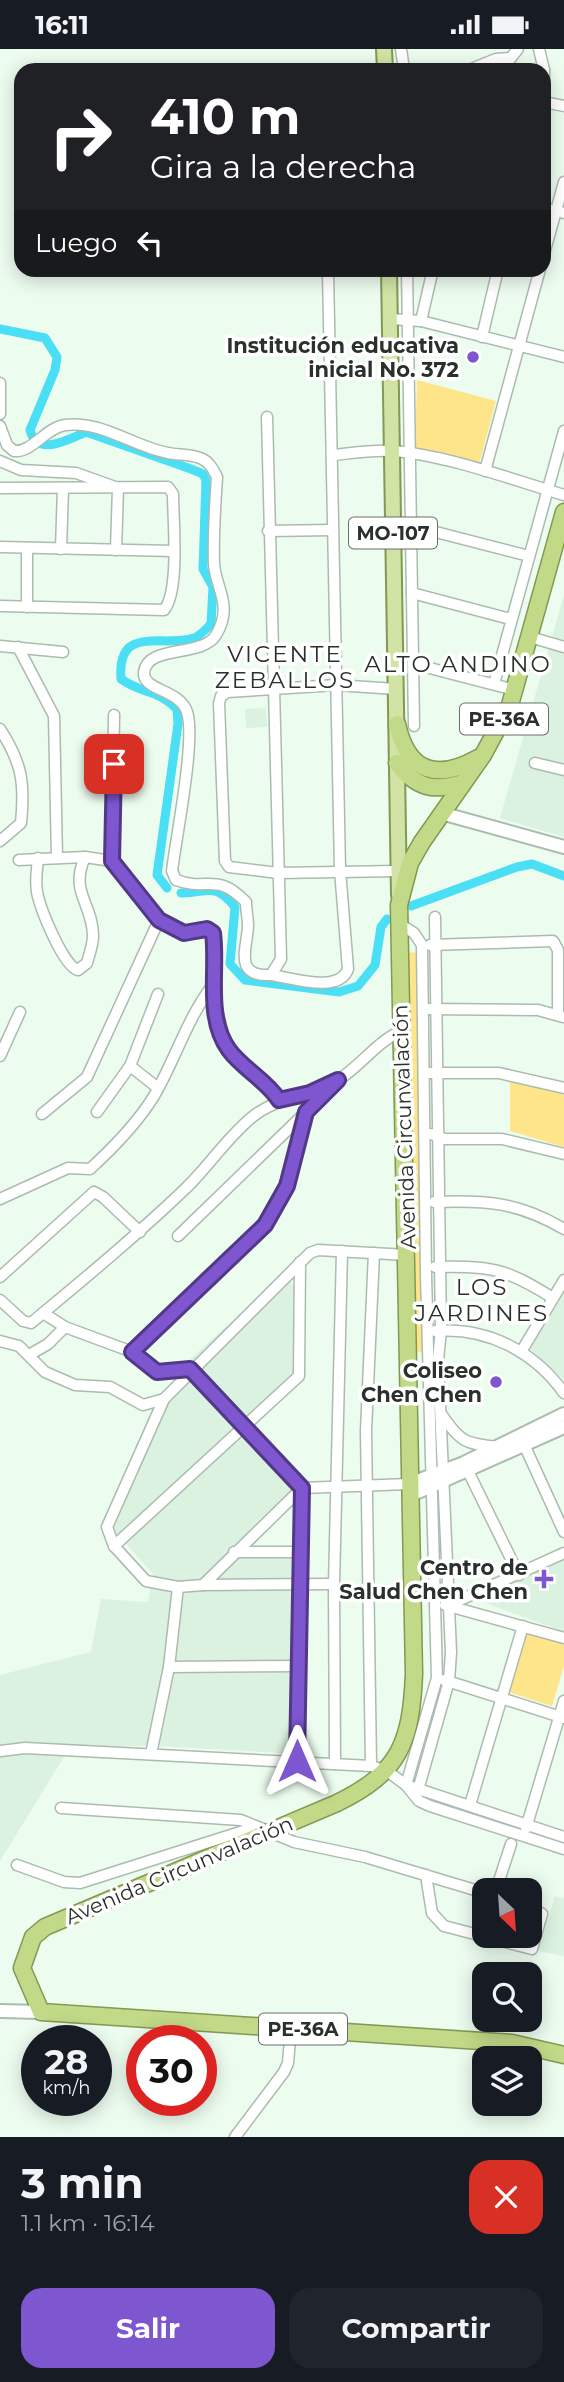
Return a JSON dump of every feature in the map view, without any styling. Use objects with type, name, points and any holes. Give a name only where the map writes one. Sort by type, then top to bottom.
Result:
[{"type":"highway","name":"Avenida Circunvalación","points":[[41,2011],[22,1968],[33,1937],[45,1927],[263,1829],[356,1794],[387,1771],[404,1739],[413,1707],[399,905],[410,863],[499,730],[515,690],[563,517]]},
{"type":"highway","points":[[397,724],[400,740],[410,755],[427,769],[456,770],[483,755]]},
{"type":"highway","points":[[397,763],[407,776],[431,789],[463,783]]},
{"type":"highway","name":"PE-36A","points":[[41,2011],[512,2043],[564,2055]]},
{"type":"main road","name":"MO-107","points":[[389,277],[397,763]]},
{"type":"main road","name":"Avenida Circunvalación","points":[[397,763],[399,905]]},
{"type":"street","points":[[507,63],[519,49]]},
{"type":"street","points":[[486,63],[511,58]]},
{"type":"street","points":[[551,236],[560,212],[564,182]]},
{"type":"street","points":[[0,426],[4,446],[18,452],[51,428],[68,424],[96,429],[166,453],[200,458],[212,466],[217,477],[214,568],[223,590],[224,607],[218,632],[202,647],[159,655],[149,662],[144,672],[146,682],[151,687],[170,692],[181,700],[191,730],[172,871],[176,880],[186,884],[221,883],[246,902],[248,926],[244,960],[250,971],[260,976],[334,983],[347,974],[340,870],[328,277]]},
{"type":"street","points":[[407,277],[414,726]]},
{"type":"street","points":[[421,321],[431,277]]},
{"type":"street","points":[[482,337],[496,277]]},
{"type":"street","points":[[485,471],[538,277]]},
{"type":"street","points":[[390,319],[421,321],[564,357]]},
{"type":"street","points":[[0,383],[0,414]]},
{"type":"street","points":[[267,417],[281,959],[271,975]]},
{"type":"street","points":[[494,684],[564,431]]},
{"type":"street","points":[[333,454],[392,451],[485,471],[564,495]]},
{"type":"street","points":[[0,461],[21,470],[76,473],[118,488]]},
{"type":"street","points":[[0,488],[171,489],[173,551],[169,602],[163,610],[0,606]]},
{"type":"street","points":[[61,549],[63,488]]},
{"type":"street","points":[[116,550],[118,488]]},
{"type":"street","points":[[393,520],[409,522],[529,556]]},
{"type":"street","points":[[268,531],[332,530]]},
{"type":"street","points":[[0,547],[173,551]]},
{"type":"street","points":[[27,548],[27,607]]},
{"type":"street","points":[[412,593],[510,619]]},
{"type":"street","points":[[530,637],[564,647]]},
{"type":"street","points":[[0,646],[63,652]]},
{"type":"street","points":[[18,647],[54,716],[57,858]]},
{"type":"street","points":[[414,663],[515,690]]},
{"type":"street","points":[[397,689],[337,685],[227,692],[221,696],[219,703],[225,861],[232,868],[278,873],[398,871]]},
{"type":"street","points":[[114,715],[112,861],[159,920],[184,933],[211,930],[214,941],[212,986],[224,1040],[230,1051],[279,1100]]},
{"type":"street","points":[[0,729],[18,759],[24,795],[20,823],[0,841]]},
{"type":"street","points":[[535,763],[564,770]]},
{"type":"street","points":[[442,813],[564,847]]},
{"type":"street","points":[[38,858],[36,881],[44,913],[65,960],[78,970],[87,963],[93,937],[79,884],[80,869],[85,857]]},
{"type":"street","points":[[19,860],[85,857],[112,861]]},
{"type":"street","points":[[406,1785],[437,1678],[438,1478],[442,1416],[435,1331],[426,1268],[425,1202],[425,1140],[435,1009],[435,917]]},
{"type":"street","points":[[42,1114],[87,1077],[159,920]]},
{"type":"street","points":[[398,923],[414,933],[422,945],[423,1008],[439,1139],[439,1267],[430,1399],[449,1606],[449,1681],[418,1790]]},
{"type":"street","points":[[422,945],[553,941],[558,950],[561,1016],[538,1010],[423,1008]]},
{"type":"street","points":[[0,1199],[68,1168],[90,1169],[124,1133],[158,1088],[200,1003],[212,986]]},
{"type":"street","points":[[97,1112],[130,1066],[158,993]]},
{"type":"street","points":[[0,1056],[20,1012]]},
{"type":"street","points":[[0,1026],[12,1032]]},
{"type":"street","points":[[178,1236],[338,1080],[386,1038],[401,1031]]},
{"type":"street","points":[[130,1066],[158,1088]]},
{"type":"street","points":[[431,1073],[499,1073],[564,1088]]},
{"type":"street","points":[[0,1300],[27,1323],[43,1313],[140,1232],[189,1186],[251,1118],[279,1100],[310,1093],[338,1080]]},
{"type":"street","points":[[132,1352],[265,1225],[287,1186],[306,1112]]},
{"type":"street","points":[[425,1140],[502,1139],[564,1154]]},
{"type":"street","points":[[0,1276],[94,1192],[99,1193],[140,1232]]},
{"type":"street","points":[[425,1202],[488,1201],[511,1205],[538,1213],[564,1229]]},
{"type":"street","points":[[334,1584],[178,1587],[146,1581],[114,1546],[108,1521],[164,1399],[190,1369],[300,1262],[318,1250],[407,1255]]},
{"type":"street","points":[[335,1763],[334,1584],[342,1251]]},
{"type":"street","points":[[371,1766],[366,1431],[374,1253]]},
{"type":"street","points":[[114,1546],[247,1426],[300,1373],[300,1262]]},
{"type":"street","points":[[426,1268],[487,1266],[502,1270],[553,1297]]},
{"type":"street","points":[[521,1352],[564,1280]]},
{"type":"street","points":[[43,1313],[65,1327],[132,1352],[157,1372],[190,1369]]},
{"type":"street","points":[[29,1355],[48,1344],[65,1327]]},
{"type":"street","points":[[435,1331],[482,1333],[521,1352],[547,1373],[564,1393]]},
{"type":"street","points":[[0,1341],[19,1346],[45,1372],[75,1385],[101,1384],[143,1405],[164,1399]]},
{"type":"street","points":[[190,1369],[247,1426],[302,1488],[298,1552],[297,1761]]},
{"type":"street","points":[[430,1399],[457,1437],[467,1443],[498,1447]]},
{"type":"street","points":[[202,1585],[302,1488],[338,1489],[367,1485],[409,1490],[522,1440],[564,1413]]},
{"type":"street","points":[[466,1467],[498,1447],[564,1427]]},
{"type":"street","points":[[522,1440],[564,1532]]},
{"type":"street","points":[[466,1467],[519,1575]]},
{"type":"street","points":[[234,1552],[298,1552]]},
{"type":"street","points":[[449,1606],[564,1553]]},
{"type":"street","points":[[151,1754],[169,1667],[178,1587]]},
{"type":"street","points":[[438,1604],[564,1638]]},
{"type":"street","points":[[470,1805],[523,1626]]},
{"type":"street","points":[[169,1667],[298,1667]]},
{"type":"street","points":[[437,1678],[562,1717]]},
{"type":"street","points":[[524,1836],[562,1717],[564,1701]]},
{"type":"street","points":[[0,1751],[25,1748],[371,1766],[387,1771],[418,1790],[564,1837]]},
{"type":"street","points":[[406,1785],[419,1801],[564,1849]]},
{"type":"street","points":[[61,1808],[241,1820],[294,1842],[365,1857],[472,1889]]},
{"type":"street","points":[[16,1865],[64,1882],[80,1883],[263,1829]]},
{"type":"street","points":[[500,1878],[512,1844]]},
{"type":"street","points":[[426,1875],[432,1913],[444,1926],[472,1933]]},
{"type":"street","points":[[0,2011],[41,2011]]},
{"type":"street","points":[[238,2136],[284,2072],[288,2063],[291,2028]]},
{"type":"shaded area","points":[[417,380],[496,401],[479,464],[415,447]]},
{"type":"shaded area","points":[[564,595],[564,837],[500,818]]},
{"type":"shaded area","points":[[266,708],[267,727],[246,728],[245,709]]},
{"type":"shaded area","points":[[407,952],[417,953],[423,1353],[413,1350]]},
{"type":"shaded area","points":[[510,1080],[564,1093],[564,1147],[510,1131]]},
{"type":"shaded area","points":[[284,1274],[306,1301],[303,1377],[255,1426],[301,1479],[300,1486],[237,1548],[302,1552],[300,1754],[156,1746],[70,1747],[0,1861],[0,1675],[91,1652],[101,1599],[148,1602],[153,1574],[111,1527],[124,1478],[187,1362]]},
{"type":"shaded area","points":[[564,1294],[564,1380],[530,1349]]},
{"type":"shaded area","name":"Centro de Salud Chen Chen","points":[[564,1560],[564,1632],[483,1602],[483,1597]]},
{"type":"shaded area","points":[[527,1631],[564,1644],[564,1666],[552,1706],[508,1692]]},
{"type":"shaded area","points":[[555,1896],[564,1898],[564,1956],[538,1951],[542,1948],[542,1938]]},
{"type":"waterway","points":[[0,329],[45,338],[57,357],[55,370],[30,430],[39,443],[46,445],[63,442],[86,432],[191,469],[203,474],[206,480],[203,569],[213,587],[211,624],[194,638],[134,644],[126,651],[122,662],[121,679],[163,698],[177,709],[178,724],[157,875],[167,888]]},
{"type":"waterway","points":[[411,906],[532,864],[564,876]]},
{"type":"waterway","points":[[181,893],[215,891],[235,907],[230,964],[245,980],[339,992],[358,986],[375,965],[381,927],[387,919]]},
{"type":"place","name":"Institución educativa inicial No. 372","points":[[473,357]]},
{"type":"place","name":"Coliseo Chen Chen","points":[[496,1382]]},
{"type":"place","name":"Centro de Salud Chen Chen","points":[[544,1579]]},
{"type":"district","name":"ALTO ANDINO","points":[[458,664]]},
{"type":"district","name":"VICENTE ZEBALLOS","points":[[285,667]]},
{"type":"district","name":"LOS JARDINES","points":[[482,1300]]},
{"type":"route","points":[[114,764],[112,861],[121,869],[136,895],[159,920],[184,933],[197,933],[207,929],[213,933],[212,986],[224,1040],[230,1051],[274,1092],[279,1100],[310,1093],[338,1080],[306,1112],[287,1186],[265,1225],[132,1352],[138,1354],[157,1372],[190,1369],[247,1426],[302,1488],[298,1552],[297,1761]]}]
